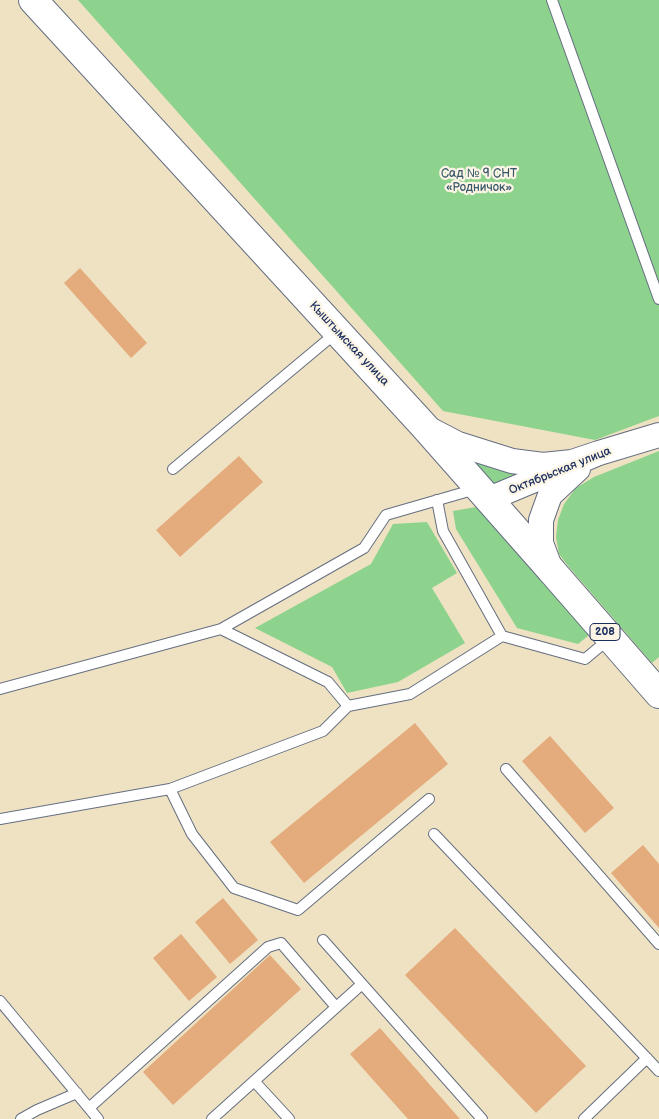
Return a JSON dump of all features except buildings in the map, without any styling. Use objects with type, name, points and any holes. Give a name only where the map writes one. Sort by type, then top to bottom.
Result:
[{"type":"main road","name":"Кыштымская улица","points":[[33,0],[424,426],[610,638],[653,683]]},
{"type":"street","points":[[424,426],[458,444],[512,461],[543,465],[572,462],[599,453]]},
{"type":"street","name":"Октябрьская улица","points":[[484,493],[599,453],[659,435]]},
{"type":"street","points":[[551,570],[541,543],[540,520],[550,495],[567,478],[599,453]]},
{"type":"lane","points":[[552,0],[659,299]]},
{"type":"lane","points":[[173,469],[337,332]]},
{"type":"lane","points":[[0,689],[221,629],[364,548],[386,515],[437,500],[484,493]]},
{"type":"lane","points":[[437,500],[443,531],[502,636],[584,658],[610,638]]},
{"type":"lane","points":[[221,629],[328,682],[348,706]]},
{"type":"lane","points":[[0,819],[170,789],[323,731],[348,706],[410,694],[502,636]]},
{"type":"lane","points":[[506,769],[659,944]]},
{"type":"lane","points":[[170,789],[192,834],[234,888],[298,910],[429,799]]},
{"type":"lane","points":[[434,834],[659,1071]]},
{"type":"lane","points":[[323,940],[482,1119]]},
{"type":"lane","points":[[89,1108],[268,947],[280,943],[336,1007]]},
{"type":"lane","points":[[212,1119],[362,984]]},
{"type":"lane","points":[[0,1001],[98,1119]]},
{"type":"lane","points":[[584,1119],[647,1058]]},
{"type":"lane","points":[[254,1081],[289,1119]]},
{"type":"lane","points":[[21,1119],[37,1110],[77,1094]]},
{"type":"green space","name":"Сад № 9 СНТ «Родничок»","points":[[78,0],[659,0],[659,416],[595,440],[443,411]]},
{"type":"green space","points":[[659,451],[659,657],[652,663],[568,566],[559,554],[556,537],[558,520],[564,504],[576,488],[594,477]]},
{"type":"green space","points":[[469,461],[532,470],[493,489]]},
{"type":"green space","points":[[476,507],[589,635],[578,644],[517,628],[456,529],[453,511]]},
{"type":"green space","points":[[427,522],[457,573],[432,588],[465,643],[398,682],[347,693],[332,667],[255,628],[371,564],[393,524]]}]
